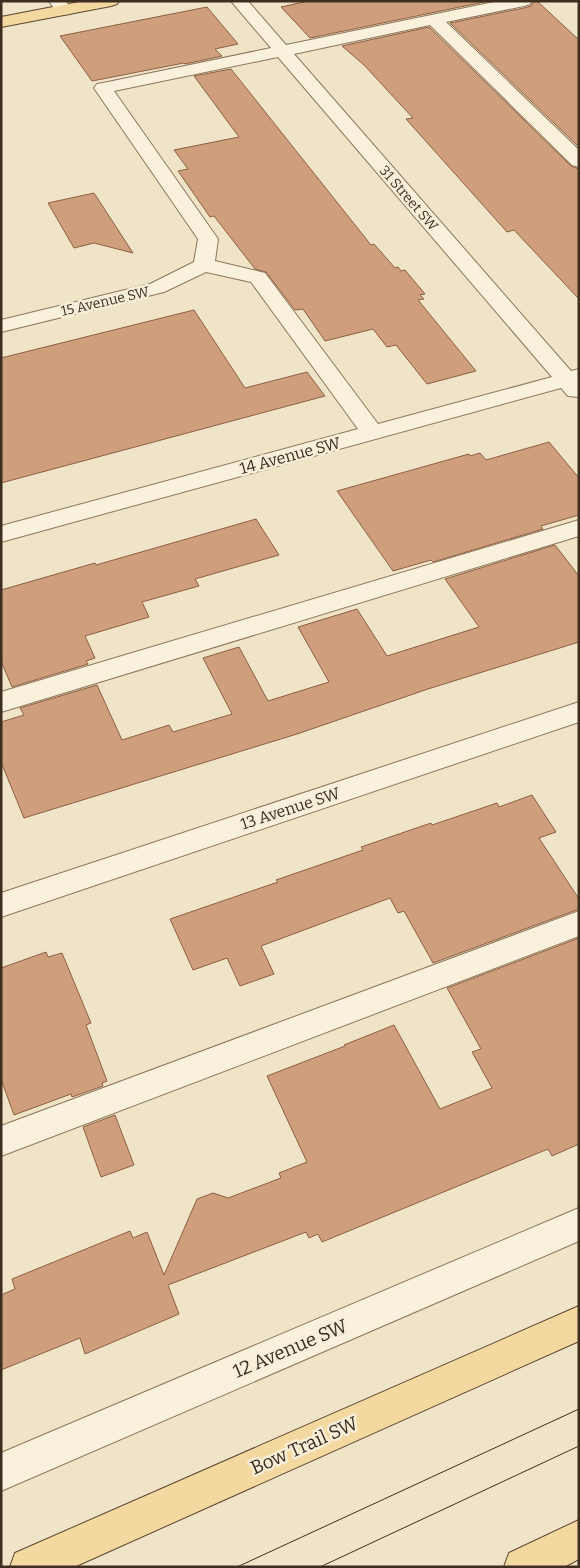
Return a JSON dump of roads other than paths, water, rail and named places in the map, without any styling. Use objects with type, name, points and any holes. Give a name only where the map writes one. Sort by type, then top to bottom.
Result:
[{"type":"main road","points":[[1,22],[60,6],[111,1]]},
{"type":"main road","name":"Bow Trail SW","points":[[29,1567],[579,1323]]},
{"type":"main road","points":[[523,1567],[579,1539]]},
{"type":"street","name":"31 Street SW","points":[[239,1],[574,383]]},
{"type":"street","points":[[373,432],[258,277],[204,265],[208,239],[103,88],[524,1]]},
{"type":"street","points":[[434,20],[579,161]]},
{"type":"street","name":"15 Avenue SW","points":[[1,326],[157,288],[204,265]]},
{"type":"street","name":"14 Avenue SW","points":[[1,534],[373,432],[574,383]]},
{"type":"street","points":[[1,702],[579,528]]},
{"type":"street","name":"13 Avenue SW","points":[[1,905],[579,712]]},
{"type":"street","points":[[1,1141],[579,923]]},
{"type":"street","name":"12 Avenue SW","points":[[1,1472],[579,1224]]},
{"type":"tram line","points":[[237,1567],[579,1409]]},
{"type":"tram line","points":[[320,1567],[579,1446]]}]
